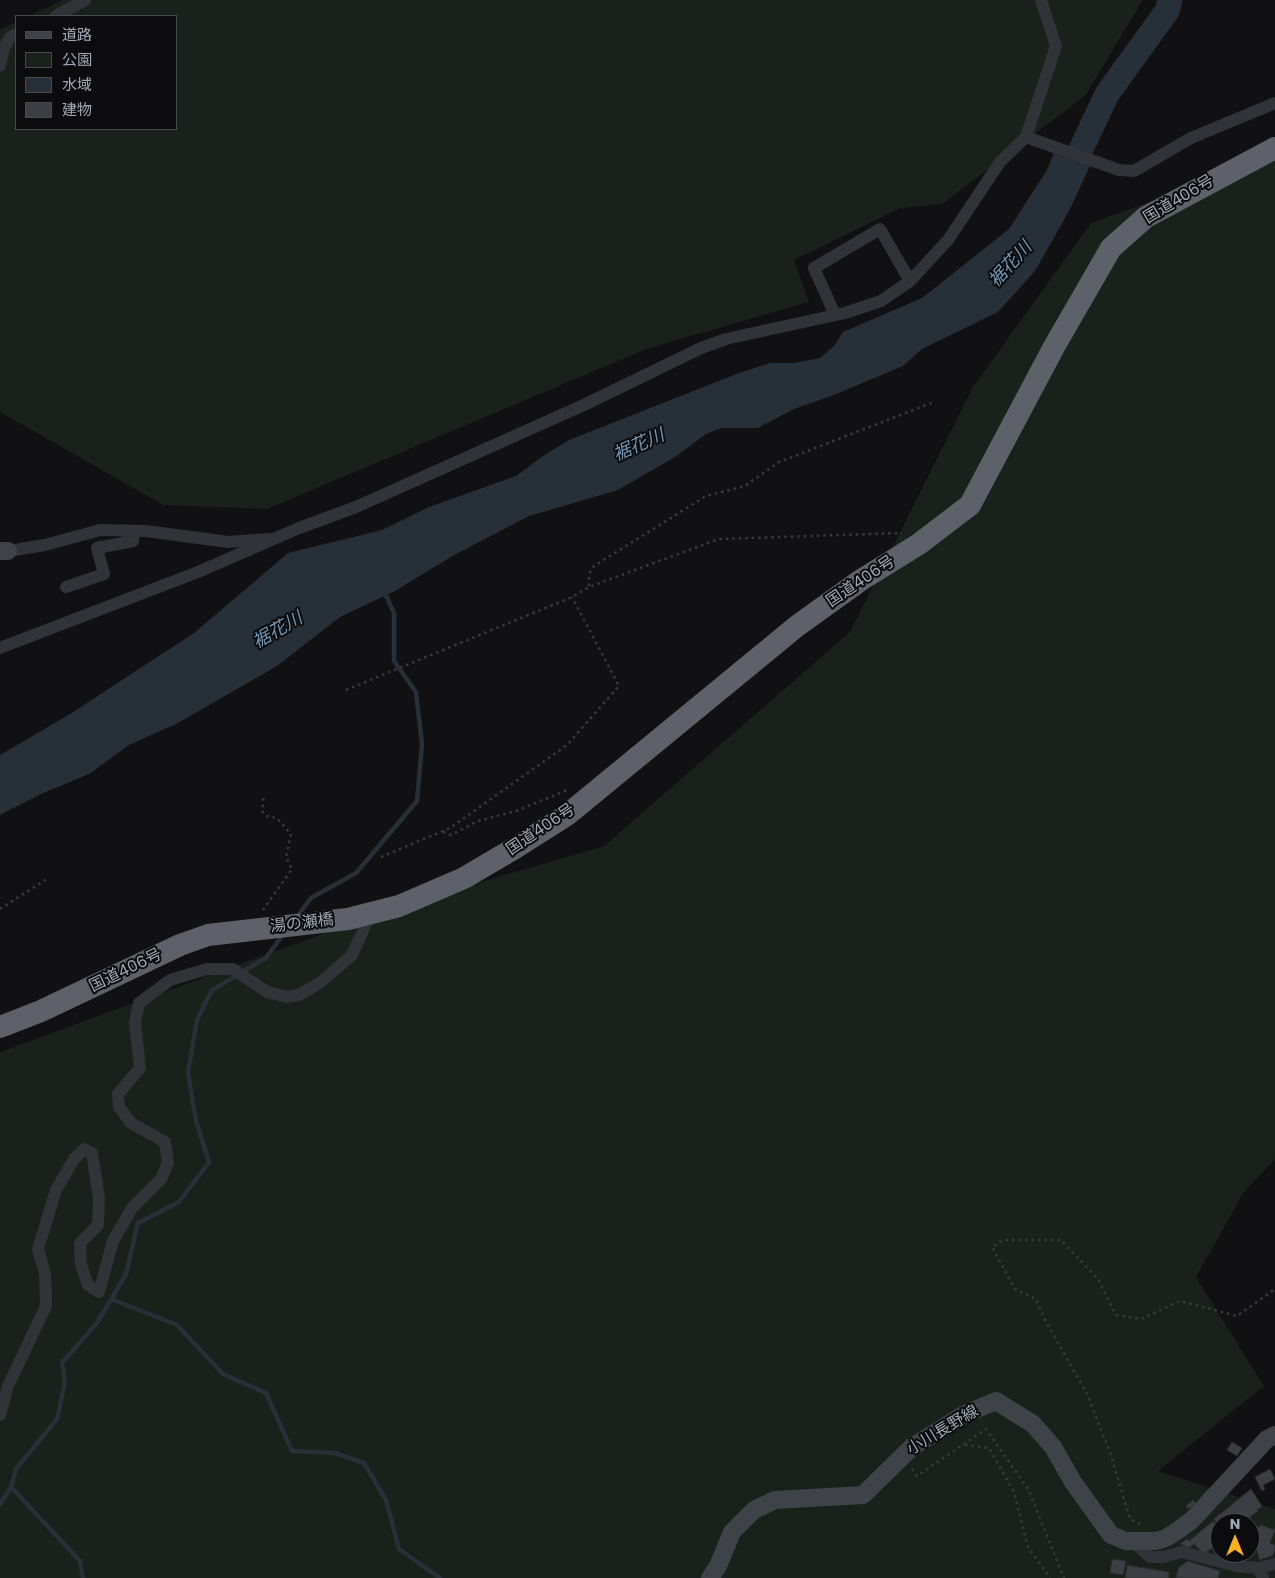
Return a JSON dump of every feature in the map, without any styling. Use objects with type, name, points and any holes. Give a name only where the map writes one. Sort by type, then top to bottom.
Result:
[{"type":"highway","name":"国道406号","points":[[359,917],[399,906],[464,878],[567,815],[797,626],[861,580],[920,544],[970,505],[1055,345],[1111,248],[1146,217],[1275,148]]},
{"type":"highway","name":"湯の瀬橋","points":[[259,920],[359,917]]},
{"type":"highway","name":"国道406号","points":[[0,1027],[42,1011],[180,945],[259,920]]},
{"type":"main road","name":"小川長野線","points":[[710,1578],[718,1566],[732,1532],[754,1510],[775,1500],[863,1495],[912,1447],[950,1423],[996,1401],[1033,1424],[1053,1447],[1073,1482],[1111,1535],[1132,1541],[1166,1538],[1192,1520],[1267,1439],[1275,1435]]},
{"type":"street","points":[[58,15],[85,0]]},
{"type":"street","points":[[0,648],[198,572],[356,507],[586,404],[701,348],[726,339],[835,316],[881,300],[910,280],[948,240],[1000,162],[1031,139],[1056,46],[1041,0]]},
{"type":"street","points":[[0,66],[4,48],[10,38],[15,35]]},
{"type":"street","points":[[1031,139],[1119,170],[1134,171],[1191,138],[1275,103]]},
{"type":"street","points":[[835,316],[814,268],[880,229],[910,280]]},
{"type":"street","points":[[4,551],[45,545],[100,530],[134,531],[228,542],[278,538]]},
{"type":"street","points":[[66,586],[104,574],[97,548],[132,541],[134,531]]},
{"type":"street","points":[[0,1415],[8,1386],[46,1306],[45,1274],[38,1249],[56,1190],[74,1158],[84,1149],[92,1154],[99,1198],[98,1225],[80,1243],[81,1265],[88,1285],[99,1292],[113,1241],[132,1208],[161,1178],[168,1163],[165,1142],[131,1123],[119,1107],[118,1094],[140,1068],[135,1022],[139,1002],[170,980],[207,968],[233,969],[268,992],[287,997],[299,995],[321,982],[352,954],[359,917]]},
{"type":"street","points":[[1132,1541],[1150,1557],[1163,1557],[1182,1552],[1260,1573],[1275,1564]]},
{"type":"path","points":[[589,586],[589,574],[594,566],[706,496],[746,486],[779,462],[934,402]]},
{"type":"path","points":[[346,690],[572,597],[589,586],[719,539],[910,532]]},
{"type":"path","points":[[382,857],[443,832],[567,745],[619,686],[572,597]]},
{"type":"path","points":[[443,832],[451,835],[478,821],[553,798],[568,790]]},
{"type":"path","points":[[259,920],[292,869],[286,857],[291,834],[276,818],[266,816],[262,811],[264,794]]},
{"type":"path","points":[[0,909],[47,879]]},
{"type":"path","points":[[1166,1538],[1130,1518],[1111,1455],[1087,1394],[1045,1320],[1036,1299],[1015,1288],[992,1247],[1003,1240],[1061,1240],[1098,1279],[1116,1316],[1141,1319],[1180,1301],[1237,1316],[1275,1289]]},
{"type":"path","points":[[903,1455],[917,1476],[986,1429],[1028,1489],[1064,1578]]},
{"type":"path","points":[[964,1444],[989,1448],[1014,1492],[1028,1548],[1050,1578]]},
{"type":"green space","points":[[63,0],[1143,0],[1085,96],[942,204],[900,208],[794,260],[809,302],[649,348],[267,509],[163,505],[0,412],[0,30],[15,22],[15,130],[178,130],[178,15],[31,15]]},
{"type":"green space","points":[[1275,156],[1275,1159],[1244,1192],[1196,1277],[1264,1386],[1158,1471],[1275,1509],[1275,1578],[0,1578],[0,1052],[399,906],[604,846],[850,632],[973,387],[1091,223]]},
{"type":"water","points":[[1054,153],[1090,166],[1069,211],[1035,271],[998,312],[922,349],[903,366],[834,395],[794,409],[758,428],[721,428],[706,434],[675,457],[618,490],[529,516],[456,554],[393,592],[340,617],[277,666],[178,723],[129,745],[89,774],[41,794],[0,815],[0,755],[70,714],[194,633],[288,553],[382,530],[429,507],[516,476],[569,440],[739,373],[770,363],[793,363],[820,358],[834,346],[843,332],[922,298],[1009,229],[1047,170]]},
{"type":"building","points":[[1232,1442],[1242,1448],[1237,1456],[1227,1450]]},
{"type":"building","points":[[1270,1469],[1275,1479],[1263,1485],[1265,1489],[1262,1491],[1255,1477]]},
{"type":"building","points":[[1251,1489],[1262,1506],[1255,1513],[1221,1513]]},
{"type":"building","points":[[1193,1500],[1196,1503],[1188,1509],[1186,1506]]},
{"type":"building","points":[[1210,1524],[1210,1550],[1204,1554],[1194,1544],[1189,1548],[1180,1544],[1187,1539],[1189,1541]]},
{"type":"building","points":[[1260,1525],[1275,1530],[1270,1543],[1275,1545],[1275,1551],[1272,1556],[1260,1560]]},
{"type":"building","points":[[1112,1559],[1126,1561],[1123,1575],[1110,1573]]},
{"type":"building","points":[[1188,1561],[1220,1571],[1218,1578],[1176,1578],[1179,1567]]},
{"type":"building","points":[[1127,1565],[1169,1572],[1169,1578],[1125,1578]]},
{"type":"waterway","name":"裾花川","points":[[1066,181],[1107,94],[1167,11],[1170,0]]},
{"type":"waterway","points":[[297,917],[311,898],[356,873],[417,801],[422,744],[416,692],[394,661],[394,613],[384,591]]},
{"type":"waterway","points":[[83,1578],[80,1561],[11,1487],[16,1469],[57,1419],[65,1382],[62,1363],[97,1323],[126,1274],[138,1223],[179,1202],[209,1162],[196,1121],[188,1072],[197,1020],[212,990],[266,958],[284,933]]},
{"type":"waterway","points":[[111,1299],[177,1325],[223,1374],[266,1393],[292,1451],[335,1453],[364,1463],[386,1500],[399,1549],[440,1578]]},
{"type":"waterway","points":[[0,1504],[11,1487]]}]
